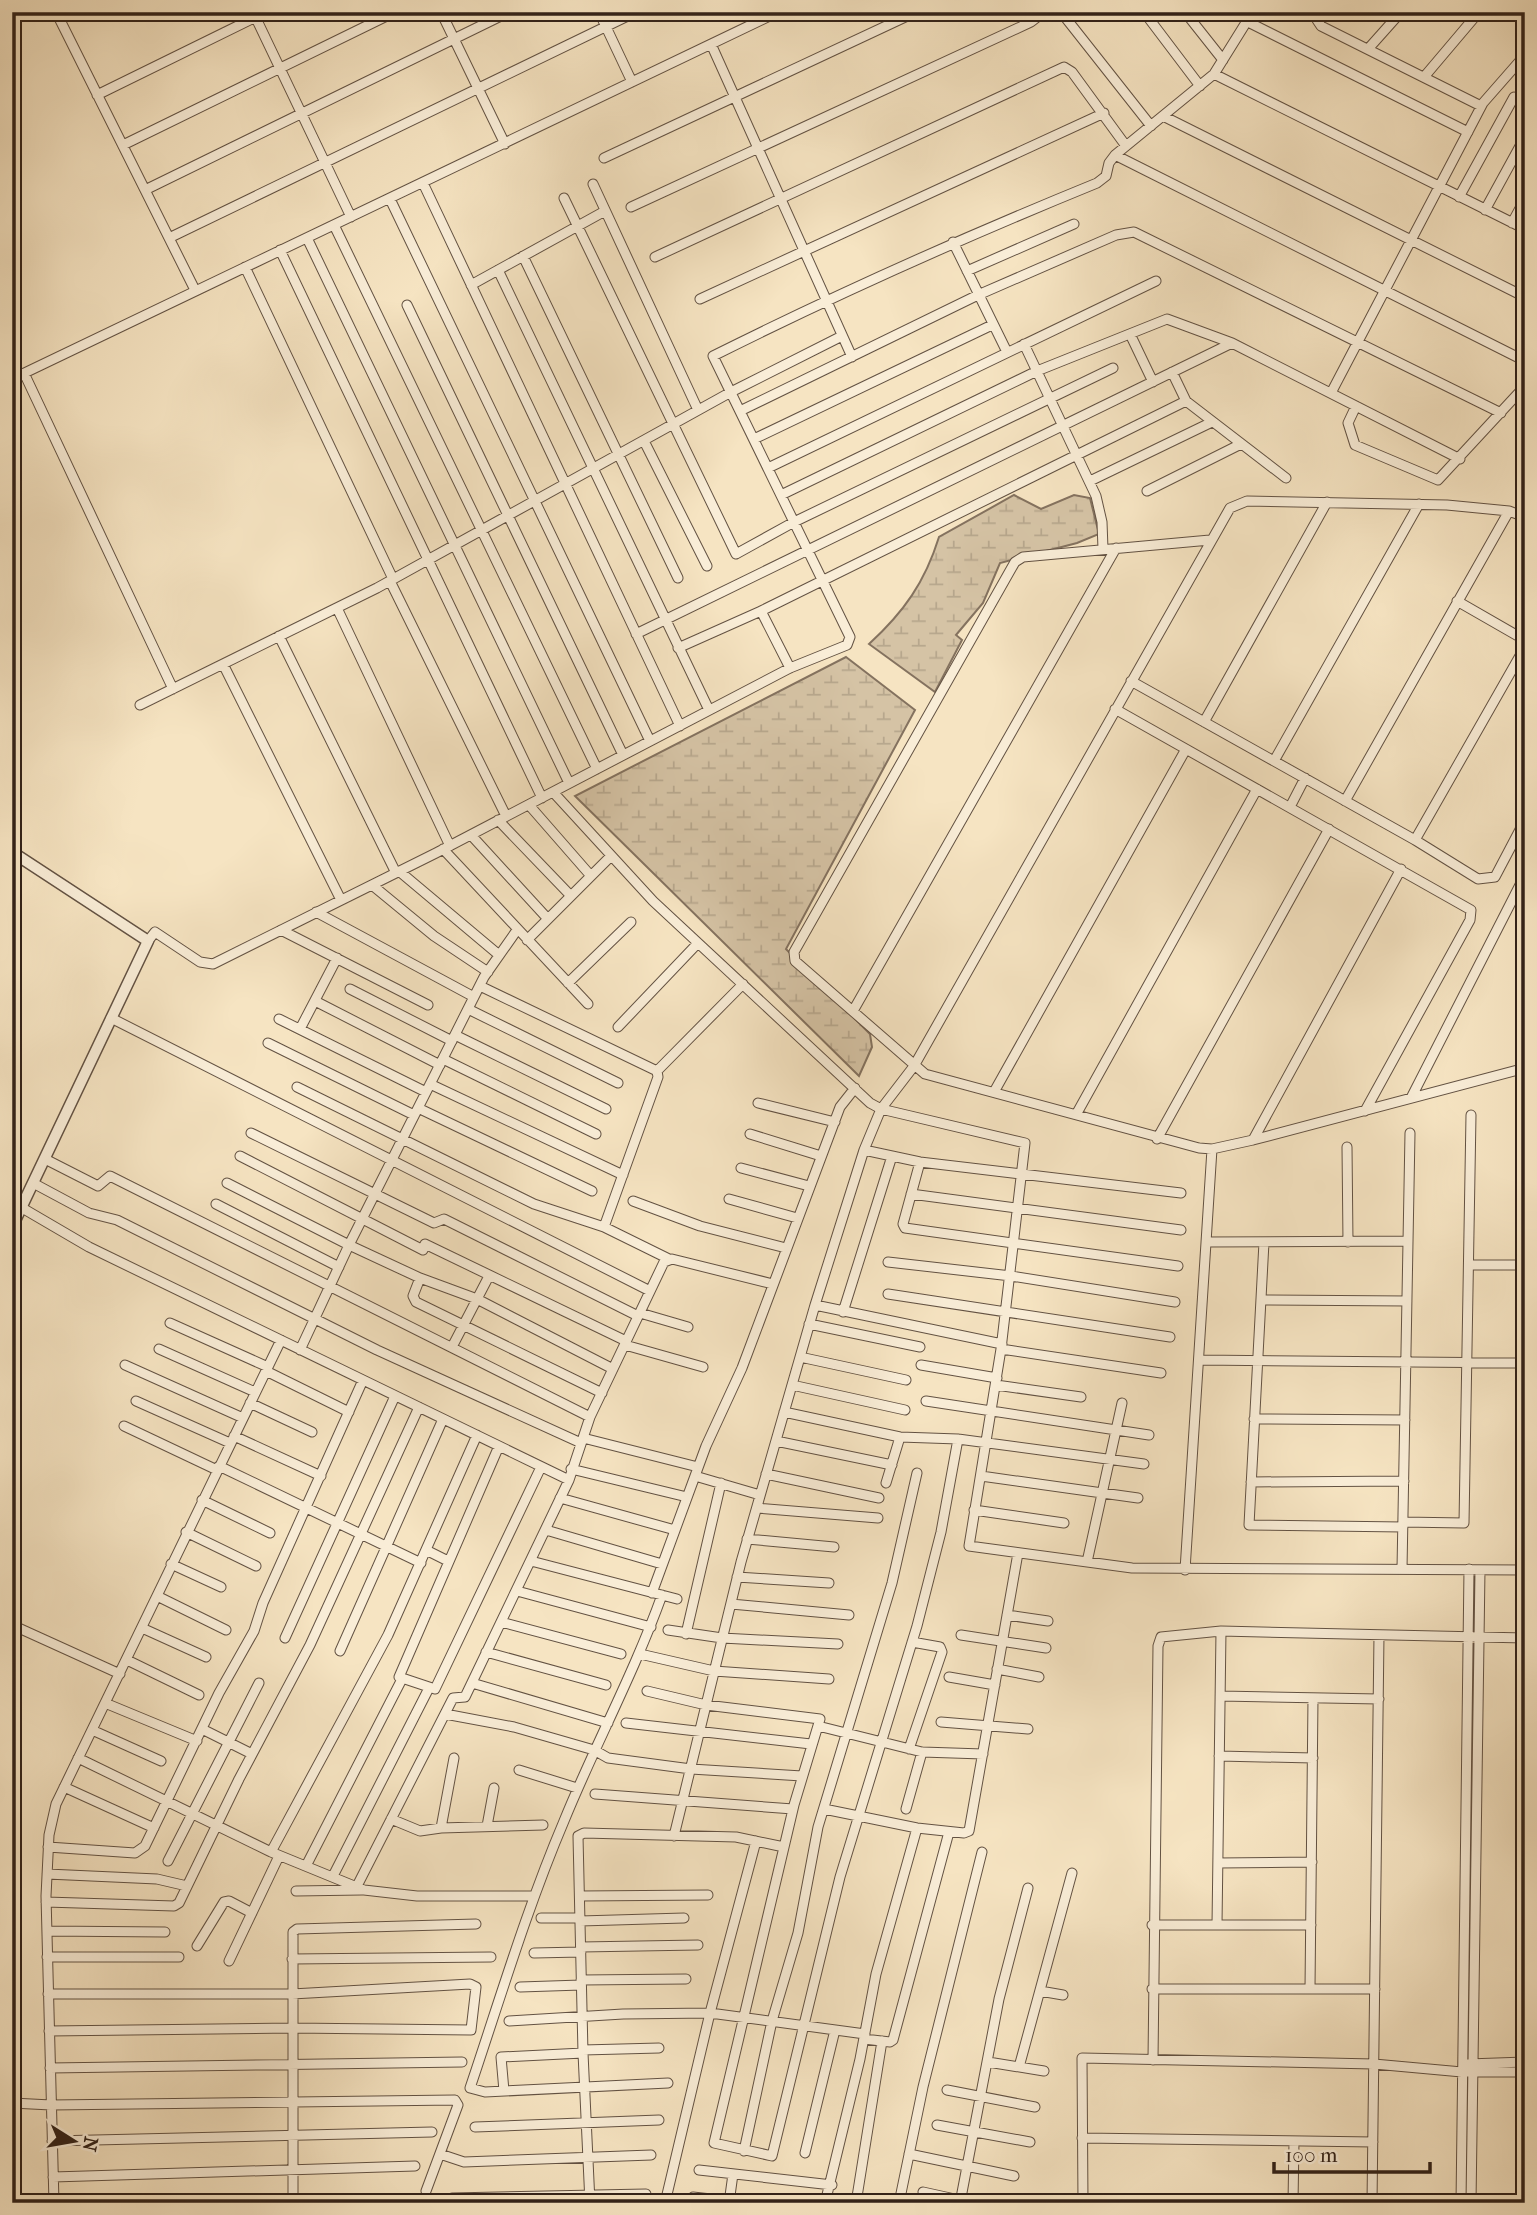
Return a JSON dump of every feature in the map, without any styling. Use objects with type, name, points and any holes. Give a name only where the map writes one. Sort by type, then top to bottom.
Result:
[{"type":"street","points":[[57,12],[195,290]]},
{"type":"street","points":[[97,95],[254,15],[266,12]]},
{"type":"street","points":[[122,145],[395,12]]},
{"type":"street","points":[[441,12],[505,144]]},
{"type":"street","points":[[145,190],[509,12]]},
{"type":"street","points":[[599,12],[632,82]]},
{"type":"street","points":[[169,238],[636,12]]},
{"type":"street","points":[[749,12],[755,23]]},
{"type":"street","points":[[12,379],[778,12]]},
{"type":"street","points":[[604,158],[916,12]]},
{"type":"street","points":[[631,207],[1031,22],[1044,12]]},
{"type":"street","points":[[1061,12],[1151,126]]},
{"type":"street","points":[[1144,12],[1200,86]]},
{"type":"street","points":[[1185,12],[1223,60]]},
{"type":"street","points":[[1321,12],[1317,20],[1321,26],[1481,106]]},
{"type":"street","points":[[1368,49],[1401,12]]},
{"type":"street","points":[[1424,77],[1479,12]]},
{"type":"street","points":[[254,15],[351,217]]},
{"type":"street","points":[[12,1227],[17,1205],[33,1183],[148,941],[155,932],[209,965],[471,835],[790,668],[849,642],[822,580],[713,356],[825,300],[953,242],[1097,183],[1106,176],[1109,163],[1115,155],[1214,74],[1244,17],[1468,132]]},
{"type":"street","points":[[711,44],[852,357]]},
{"type":"street","points":[[1331,393],[1481,106],[1500,80],[1525,55]]},
{"type":"street","points":[[655,257],[1064,67],[1072,72],[1126,146]]},
{"type":"street","points":[[1214,74],[1525,229]]},
{"type":"street","points":[[1459,197],[1514,97]]},
{"type":"street","points":[[700,299],[1104,113]]},
{"type":"street","points":[[1163,116],[1525,297]]},
{"type":"street","points":[[1485,209],[1525,137]]},
{"type":"street","points":[[1115,155],[1525,361]]},
{"type":"street","points":[[423,183],[680,726]]},
{"type":"street","points":[[593,184],[698,410]]},
{"type":"street","points":[[564,198],[671,425],[736,554],[794,522],[1113,368]]},
{"type":"street","points":[[390,199],[650,741]]},
{"type":"street","points":[[1512,223],[1525,199]]},
{"type":"street","points":[[471,285],[605,211]]},
{"type":"street","points":[[967,271],[1074,224]]},
{"type":"street","points":[[334,225],[597,769]]},
{"type":"street","points":[[740,411],[978,295],[1116,235],[1134,232],[1501,413]]},
{"type":"street","points":[[307,238],[569,783]]},
{"type":"street","points":[[953,242],[1007,352]]},
{"type":"street","points":[[279,250],[542,798]]},
{"type":"street","points":[[523,256],[678,578]]},
{"type":"street","points":[[245,267],[502,818],[571,896]]},
{"type":"street","points":[[498,270],[709,710]]},
{"type":"street","points":[[768,468],[1156,281]]},
{"type":"street","points":[[407,304],[623,755]]},
{"type":"street","points":[[781,495],[1037,371],[1142,327],[1171,319],[1232,343],[1460,459]]},
{"type":"street","points":[[754,439],[992,324]]},
{"type":"street","points":[[1130,334],[1153,382]]},
{"type":"street","points":[[140,705],[392,580],[731,391],[842,336]]},
{"type":"street","points":[[636,634],[1232,343]]},
{"type":"street","points":[[1024,344],[1090,481],[1102,522],[1103,549]]},
{"type":"street","points":[[1172,372],[1186,401],[1286,478]]},
{"type":"street","points":[[24,373],[173,689]]},
{"type":"street","points":[[1356,406],[1348,429],[1357,447],[1433,479],[1442,478],[1525,386]]},
{"type":"street","points":[[678,648],[761,611],[1186,401]]},
{"type":"street","points":[[1090,481],[1212,422]]},
{"type":"street","points":[[644,441],[707,566]]},
{"type":"street","points":[[1147,492],[1241,444]]},
{"type":"street","points":[[1203,722],[1327,502]]},
{"type":"street","points":[[674,1836],[747,1539],[809,1324],[864,1150],[881,1109],[914,1066],[1210,540],[1236,503],[1419,504],[1509,512],[1525,517]]},
{"type":"street","points":[[1274,761],[1419,504]]},
{"type":"street","points":[[1345,801],[1509,512]]},
{"type":"street","points":[[1210,540],[1023,557],[1012,565],[794,952],[795,961],[925,1074],[1077,1113],[1157,1139],[1212,1149],[1365,1111],[1523,1066]]},
{"type":"street","points":[[853,1011],[1116,548]]},
{"type":"street","points":[[1457,601],[1525,640]]},
{"type":"street","points":[[337,608],[447,847],[517,930],[588,1004]]},
{"type":"street","points":[[761,611],[790,668]]},
{"type":"street","points":[[279,636],[397,872],[499,956]]},
{"type":"street","points":[[1415,840],[1525,647]]},
{"type":"street","points":[[223,664],[341,900]]},
{"type":"street","points":[[1131,681],[1415,840],[1478,879],[1495,877],[1525,820]]},
{"type":"street","points":[[1115,709],[1469,909],[1472,914],[1365,1111]]},
{"type":"street","points":[[994,1092],[1186,749]]},
{"type":"street","points":[[1290,807],[1305,778]]},
{"type":"street","points":[[1077,1113],[1257,789]]},
{"type":"street","points":[[553,792],[653,901],[881,1109],[1024,1143],[1011,1276],[988,1444],[969,1546],[1132,1568],[1525,1570]]},
{"type":"street","points":[[529,804],[591,876]]},
{"type":"street","points":[[1157,1139],[1329,829]]},
{"type":"street","points":[[471,835],[548,919]]},
{"type":"street","points":[[12,852],[148,941]]},
{"type":"street","points":[[527,940],[611,856]]},
{"type":"street","points":[[1253,1140],[1401,869]]},
{"type":"street","points":[[1411,1098],[1525,875]]},
{"type":"street","points":[[372,885],[434,936],[488,972]]},
{"type":"street","points":[[316,912],[474,997]]},
{"type":"street","points":[[568,984],[631,922]]},
{"type":"street","points":[[281,930],[428,1005]]},
{"type":"street","points":[[300,1350],[349,1245],[474,997],[517,930]]},
{"type":"street","points":[[618,1027],[698,943]]},
{"type":"street","points":[[300,1030],[337,958]]},
{"type":"street","points":[[657,1071],[743,984]]},
{"type":"street","points":[[480,986],[657,1071]]},
{"type":"street","points":[[349,989],[606,1109]]},
{"type":"street","points":[[315,1001],[596,1134]]},
{"type":"street","points":[[468,1009],[618,1083]]},
{"type":"street","points":[[111,1018],[650,1291]]},
{"type":"street","points":[[279,1019],[623,1175]]},
{"type":"street","points":[[268,1042],[592,1191]]},
{"type":"street","points":[[604,1227],[658,1077],[657,1071]]},
{"type":"street","points":[[297,1087],[534,1204],[604,1227],[669,1259],[773,1284]]},
{"type":"street","points":[[668,2083],[504,2091],[470,2088],[534,1896],[577,1788],[651,1627],[662,1564],[696,1471],[742,1368],[840,1107],[855,1088]]},
{"type":"street","points":[[758,1103],[835,1122]]},
{"type":"street","points":[[1264,1242],[1249,1525],[1464,1524],[1471,1115]]},
{"type":"street","points":[[251,1133],[374,1195],[434,1223],[443,1219],[639,1315],[688,1327]]},
{"type":"street","points":[[1402,1569],[1410,1133]]},
{"type":"street","points":[[750,1134],[821,1156]]},
{"type":"street","points":[[1347,1147],[1348,1242]]},
{"type":"street","points":[[1185,1570],[1212,1149]]},
{"type":"street","points":[[864,1150],[920,1161],[1181,1194]]},
{"type":"street","points":[[240,1156],[423,1251],[425,1244],[625,1343],[703,1367]]},
{"type":"street","points":[[843,1312],[892,1156]]},
{"type":"street","points":[[45,1159],[98,1186],[110,1176],[590,1418]]},
{"type":"street","points":[[920,1161],[903,1224],[905,1228],[1178,1266]]},
{"type":"street","points":[[741,1168],[809,1186]]},
{"type":"street","points":[[33,1183],[89,1213],[117,1220],[314,1320],[582,1441],[696,1471],[721,1483],[760,1495]]},
{"type":"street","points":[[227,1183],[420,1278],[477,1299],[613,1368]]},
{"type":"street","points":[[911,1194],[1181,1230]]},
{"type":"street","points":[[729,1199],[797,1218]]},
{"type":"street","points":[[633,1201],[700,1226],[786,1248]]},
{"type":"street","points":[[216,1204],[339,1267]]},
{"type":"street","points":[[17,1205],[89,1247],[569,1480]]},
{"type":"street","points":[[1206,1242],[1408,1241]]},
{"type":"street","points":[[360,1888],[391,1819],[445,1714],[454,1698],[464,1698],[472,1683],[569,1480],[590,1418],[613,1368],[664,1262],[669,1259]]},
{"type":"street","points":[[888,1262],[1011,1276],[1175,1302]]},
{"type":"street","points":[[1469,1265],[1525,1265]]},
{"type":"street","points":[[452,1347],[489,1276]]},
{"type":"street","points":[[420,1278],[414,1300],[602,1393]]},
{"type":"street","points":[[888,1294],[1170,1336]]},
{"type":"street","points":[[1261,1300],[1407,1301]]},
{"type":"street","points":[[815,1305],[1001,1347],[1161,1373]]},
{"type":"street","points":[[170,1323],[349,1412]]},
{"type":"street","points":[[809,1324],[920,1347]]},
{"type":"street","points":[[54,2203],[46,1902],[48,1847],[56,1804],[281,1340]]},
{"type":"street","points":[[159,1349],[256,1392]]},
{"type":"street","points":[[800,1357],[906,1380]]},
{"type":"street","points":[[1199,1360],[1525,1363]]},
{"type":"street","points":[[125,1364],[243,1418]]},
{"type":"street","points":[[921,1365],[1081,1397]]},
{"type":"street","points":[[48,1847],[135,1853],[142,1850],[254,1631],[263,1603],[363,1380]]},
{"type":"street","points":[[792,1385],[905,1410]]},
{"type":"street","points":[[285,1638],[395,1396]]},
{"type":"street","points":[[136,1401],[321,1476]]},
{"type":"street","points":[[926,1401],[1149,1435]]},
{"type":"street","points":[[250,1403],[312,1432]]},
{"type":"street","points":[[1087,1562],[1122,1403]]},
{"type":"street","points":[[46,1902],[174,1906],[179,1903],[252,1754],[310,1645],[419,1408]]},
{"type":"street","points":[[784,1412],[900,1437],[958,1439],[1144,1464]]},
{"type":"street","points":[[340,1651],[443,1419]]},
{"type":"street","points":[[1254,1419],[1405,1420]]},
{"type":"street","points":[[124,1426],[307,1508],[421,1563]]},
{"type":"street","points":[[229,1961],[252,1913],[275,1854],[362,1686],[421,1563],[477,1435]]},
{"type":"street","points":[[886,1483],[900,1437]]},
{"type":"street","points":[[647,1692],[706,1705],[817,1717],[820,1720],[793,1809],[741,2017],[715,2143],[771,2156],[775,2153],[840,1877],[912,1642],[941,1532],[958,1439]]},
{"type":"street","points":[[776,1441],[892,1465]]},
{"type":"street","points":[[499,1447],[397,1675],[402,1679],[435,1689],[541,1466]]},
{"type":"street","points":[[1525,1458],[1525,1519]]},
{"type":"street","points":[[571,1469],[687,1497]]},
{"type":"street","points":[[744,2151],[772,2021],[798,1933],[824,1809],[849,1734],[892,1583],[918,1472]]},
{"type":"street","points":[[766,1474],[879,1498]]},
{"type":"street","points":[[981,1476],[1138,1498]]},
{"type":"street","points":[[1251,1482],[1404,1481]]},
{"type":"street","points":[[685,1634],[721,1483]]},
{"type":"street","points":[[560,1498],[675,1530]]},
{"type":"street","points":[[202,1500],[270,1533]]},
{"type":"street","points":[[757,1508],[878,1518]]},
{"type":"street","points":[[974,1510],[1064,1523]]},
{"type":"street","points":[[545,1530],[662,1564]]},
{"type":"street","points":[[186,1532],[256,1566]]},
{"type":"street","points":[[747,1539],[834,1547]]},
{"type":"street","points":[[426,1550],[448,1561]]},
{"type":"street","points":[[824,1809],[917,1828],[949,1832],[969,1831],[1018,1553]]},
{"type":"street","points":[[531,1561],[677,1599]]},
{"type":"street","points":[[172,1564],[221,1587]]},
{"type":"street","points":[[1469,1569],[1466,2068],[1471,2203]]},
{"type":"street","points":[[1461,2203],[1480,1570]]},
{"type":"street","points":[[737,1577],[829,1583]]},
{"type":"street","points":[[517,1591],[651,1627]]},
{"type":"street","points":[[157,1596],[226,1630]]},
{"type":"street","points":[[731,1604],[849,1615]]},
{"type":"street","points":[[1007,1615],[1048,1621]]},
{"type":"street","points":[[501,1622],[621,1654]]},
{"type":"street","points":[[12,1625],[120,1674]]},
{"type":"street","points":[[142,1628],[206,1657]]},
{"type":"street","points":[[668,1630],[722,1638],[838,1644]]},
{"type":"street","points":[[1153,2060],[1152,1925],[1158,1643],[1161,1637],[1221,1631],[1525,1638]]},
{"type":"street","points":[[1217,1925],[1221,1631]]},
{"type":"street","points":[[961,1635],[1046,1648]]},
{"type":"street","points":[[1372,2203],[1380,1635]]},
{"type":"street","points":[[909,1749],[943,1652],[940,1647],[912,1642]]},
{"type":"street","points":[[486,1653],[606,1685]]},
{"type":"street","points":[[640,1654],[714,1671],[829,1679]]},
{"type":"street","points":[[127,1660],[198,1695]]},
{"type":"street","points":[[998,1669],[1039,1676]]},
{"type":"street","points":[[949,1677],[995,1685]]},
{"type":"street","points":[[306,1866],[402,1679]]},
{"type":"street","points":[[168,1861],[259,1683]]},
{"type":"street","points":[[472,1683],[608,1723]]},
{"type":"street","points":[[333,1876],[429,1688]]},
{"type":"street","points":[[1220,1696],[1379,1699]]},
{"type":"street","points":[[1310,1989],[1314,1698]]},
{"type":"street","points":[[105,1703],[197,1741]]},
{"type":"street","points":[[445,1714],[514,1727],[594,1750],[608,1758],[691,1769],[802,1776]]},
{"type":"street","points":[[941,1722],[1028,1729]]},
{"type":"street","points":[[626,1723],[811,1744]]},
{"type":"street","points":[[818,1726],[922,1752],[983,1754]]},
{"type":"street","points":[[202,1729],[252,1754]]},
{"type":"street","points":[[92,1731],[161,1761]]},
{"type":"street","points":[[905,1809],[922,1752]]},
{"type":"street","points":[[1220,1756],[1313,1758]]},
{"type":"street","points":[[78,1758],[275,1854],[360,1888]]},
{"type":"street","points":[[441,1828],[454,1758]]},
{"type":"street","points":[[519,1770],[577,1788]]},
{"type":"street","points":[[64,1787],[154,1828]]},
{"type":"street","points":[[487,1826],[494,1788]]},
{"type":"street","points":[[595,1794],[793,1809]]},
{"type":"street","points":[[391,1819],[420,1831],[542,1825]]},
{"type":"street","points":[[825,2203],[832,2185],[876,1974],[917,1828]]},
{"type":"street","points":[[509,2021],[710,2013],[835,2030],[882,2041],[893,2040],[949,1832]]},
{"type":"street","points":[[590,2198],[577,1842],[580,1834],[736,1837],[784,1847]]},
{"type":"street","points":[[665,2203],[710,2013],[756,1841]]},
{"type":"street","points":[[899,2203],[982,1852]]},
{"type":"street","points":[[1218,1863],[1312,1862]]},
{"type":"street","points":[[1018,2067],[1072,1873]]},
{"type":"street","points":[[47,1874],[157,1879],[187,1886]]},
{"type":"street","points":[[296,1891],[360,1888],[417,1896],[534,1896]]},
{"type":"street","points":[[961,2202],[999,1999],[1028,1888]]},
{"type":"street","points":[[580,1896],[708,1895]]},
{"type":"street","points":[[197,1946],[224,1902],[229,1901],[252,1913]]},
{"type":"street","points":[[541,1918],[684,1918]]},
{"type":"street","points":[[293,2203],[292,1934],[297,1929],[476,1924]]},
{"type":"street","points":[[1152,1925],[1311,1925]]},
{"type":"street","points":[[47,1931],[165,1932]]},
{"type":"street","points":[[534,1954],[698,1945]]},
{"type":"street","points":[[47,1957],[179,1957]]},
{"type":"street","points":[[292,1959],[491,1957]]},
{"type":"street","points":[[520,1987],[686,1979]]},
{"type":"street","points":[[48,1994],[292,1994],[470,1984],[476,1987],[471,2030],[292,2028],[49,2031]]},
{"type":"street","points":[[1153,1989],[1375,1989]]},
{"type":"street","points":[[1040,1991],[1063,1995]]},
{"type":"street","points":[[805,2153],[835,2030]]},
{"type":"street","points":[[856,2203],[882,2041]]},
{"type":"street","points":[[504,2091],[501,2057],[659,2048]]},
{"type":"street","points":[[1083,2203],[1083,2058],[1374,2064],[1525,2073]]},
{"type":"street","points":[[50,2068],[462,2062]]},
{"type":"street","points":[[988,2062],[1044,2071]]},
{"type":"street","points":[[1466,2068],[1525,2062]]},
{"type":"street","points":[[947,2090],[1035,2107]]},
{"type":"street","points":[[12,2103],[51,2105],[454,2100],[458,2105],[426,2191]]},
{"type":"street","points":[[475,2127],[659,2120]]},
{"type":"street","points":[[937,2125],[1030,2142]]},
{"type":"street","points":[[52,2141],[432,2132]]},
{"type":"street","points":[[1083,2138],[1373,2142]]},
{"type":"street","points":[[1293,2203],[1294,2141]]},
{"type":"street","points":[[440,2154],[464,2162],[652,2155]]},
{"type":"street","points":[[909,2154],[1014,2176]]},
{"type":"street","points":[[53,2177],[415,2166]]},
{"type":"street","points":[[699,2170],[832,2185]]},
{"type":"street","points":[[729,2202],[733,2174]]},
{"type":"street","points":[[923,2192],[973,2203]]},
{"type":"street","points":[[452,2198],[590,2198],[646,2193]]},
{"type":"street","points":[[692,2197],[747,2203]]},
{"type":"green space","points":[[1014,495],[1041,509],[1074,495],[1090,498],[1099,534],[1077,543],[1000,563],[983,603],[956,635],[962,640],[935,692],[869,644],[893,620],[912,595],[927,568],[939,537]]},
{"type":"green space","points":[[846,657],[915,710],[786,949],[870,1034],[872,1047],[859,1076],[575,796]]}]
